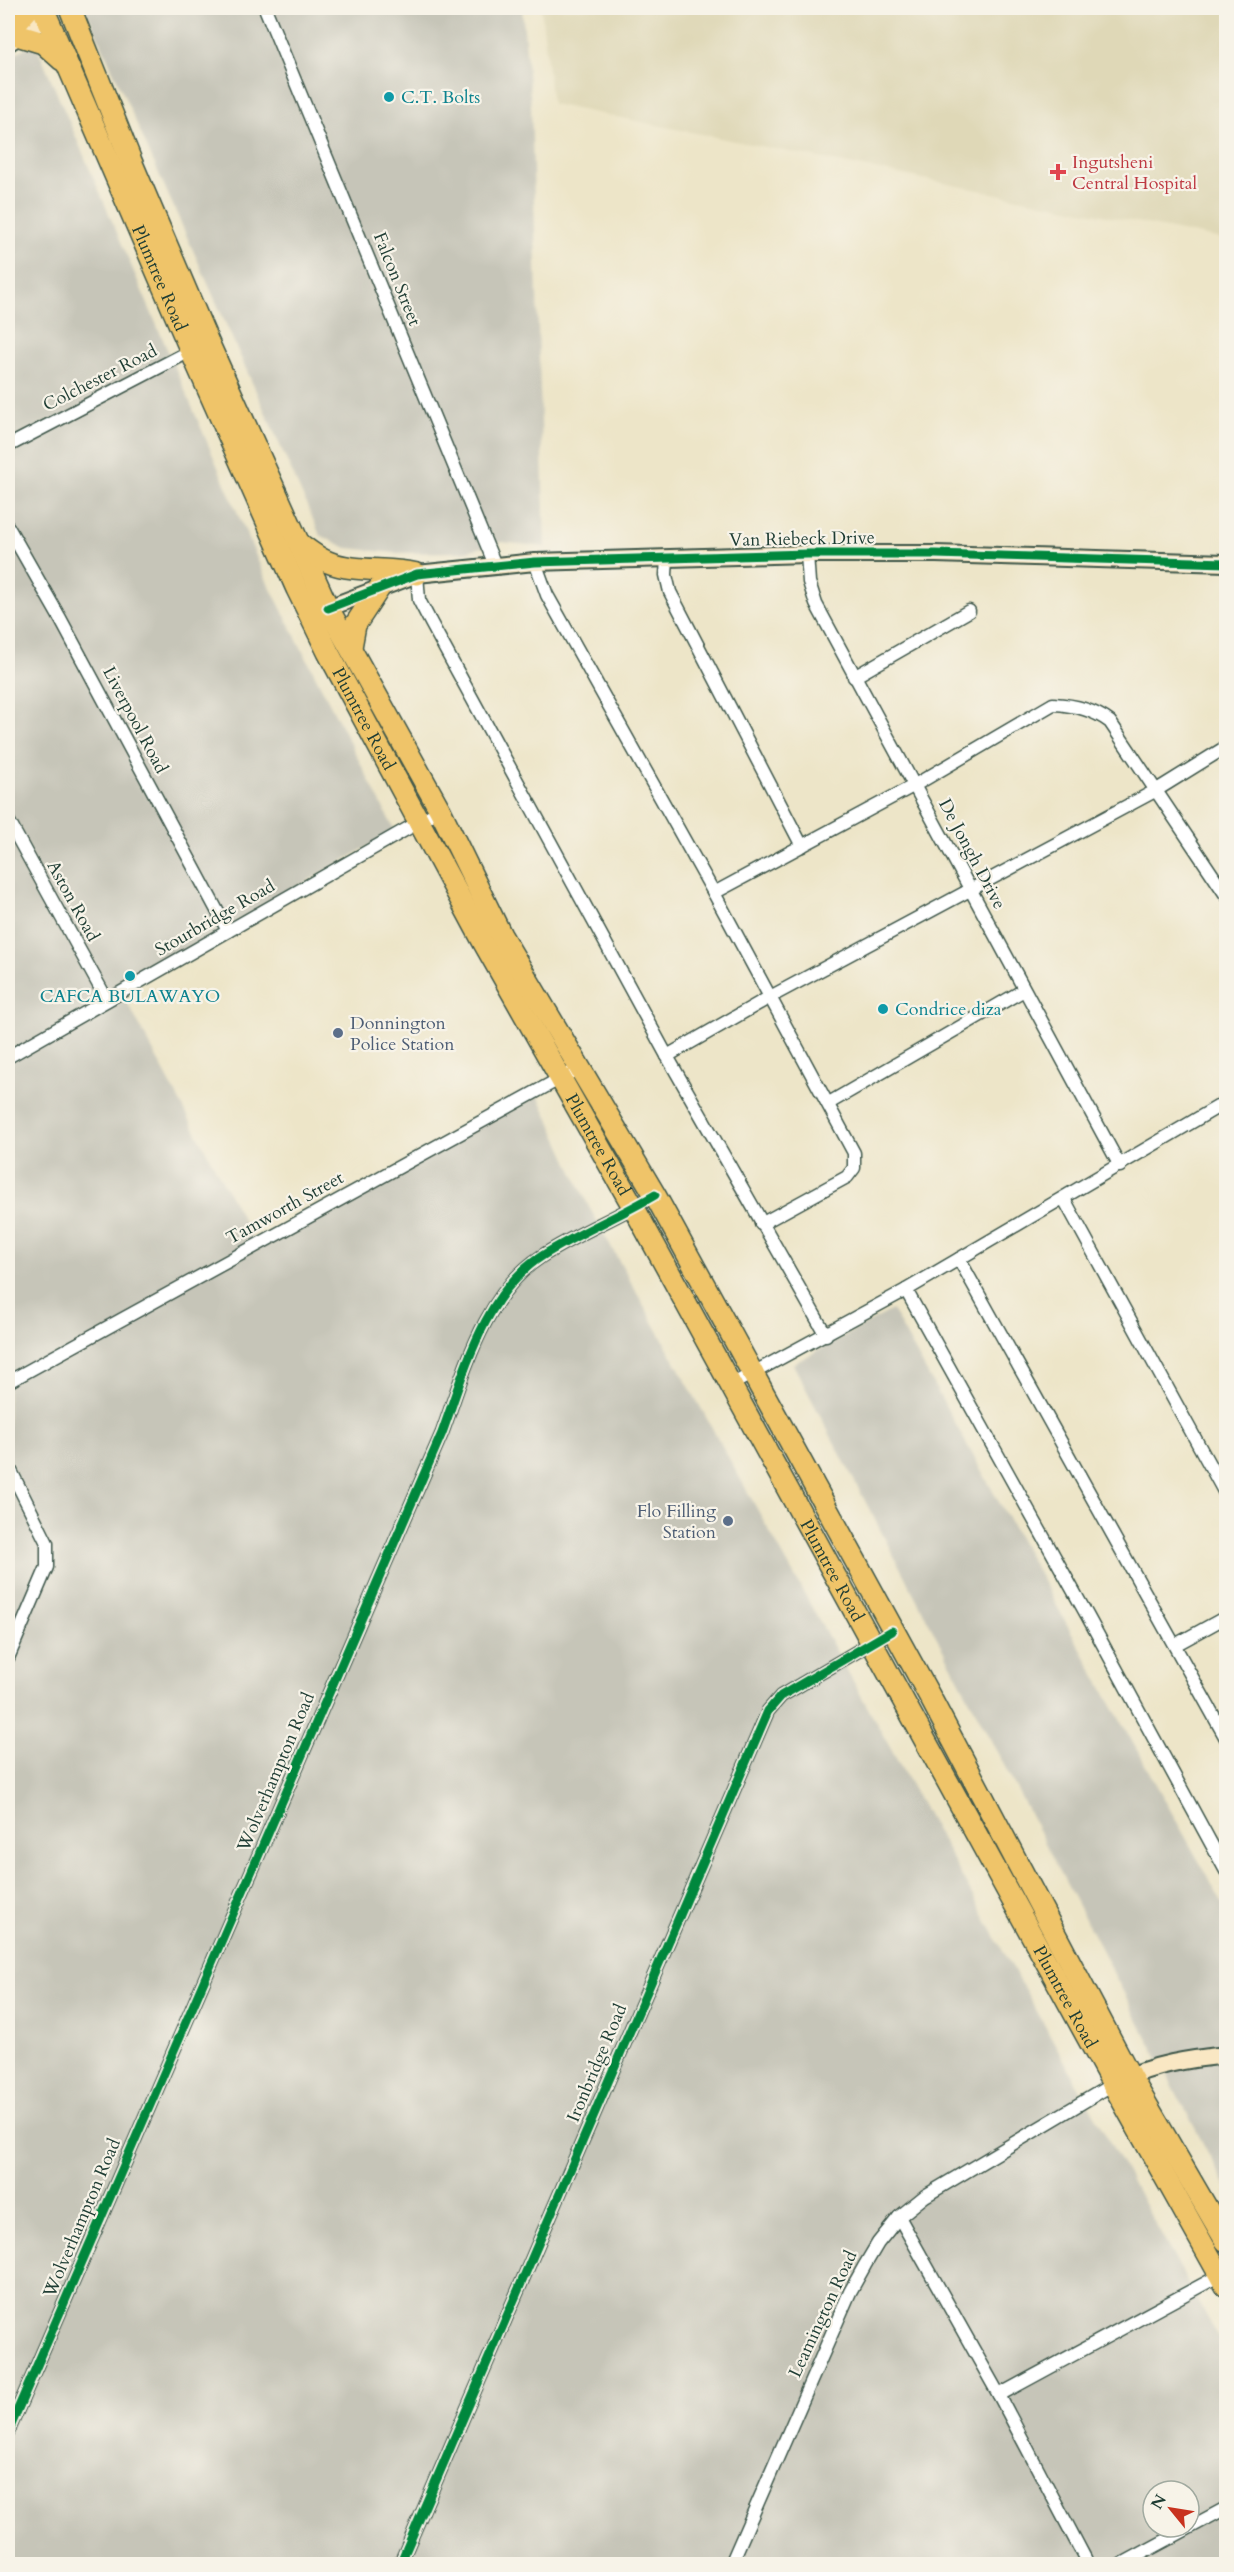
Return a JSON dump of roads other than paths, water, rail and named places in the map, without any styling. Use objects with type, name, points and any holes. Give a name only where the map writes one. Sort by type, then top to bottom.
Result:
[{"type":"highway","name":"Plumtree Road","points":[[70,8],[131,161],[200,346],[297,589],[328,652],[559,1078],[634,1208],[870,1642],[1122,2080],[1227,2241]]},
{"type":"highway","name":"Plumtree Road","points":[[42,10],[119,179],[299,544],[328,608],[440,810],[501,935],[655,1195],[929,1695],[1122,2080],[1225,2278]]},
{"type":"highway","points":[[12,33],[42,10],[60,19],[81,35]]},
{"type":"highway","points":[[12,33],[43,43],[67,65]]},
{"type":"highway","points":[[299,544],[325,561],[340,566],[397,569],[417,574]]},
{"type":"highway","points":[[351,647],[355,625],[380,587]]},
{"type":"highway","points":[[297,589],[311,601],[328,608],[325,624],[328,652]]},
{"type":"street","name":"Falcon Street","points":[[265,8],[495,565]]},
{"type":"street","name":"Colchester Road","points":[[8,446],[200,346]]},
{"type":"street","name":"Liverpool Road","points":[[8,527],[61,620],[228,931]]},
{"type":"street","name":"Van Riebeck Drive","points":[[328,608],[417,574],[535,562],[807,554],[936,554],[1227,562]]},
{"type":"street","name":"De Jongh Drive","points":[[807,554],[809,582],[816,604],[1120,1166]]},
{"type":"street","points":[[667,558],[666,575],[670,592],[802,846]]},
{"type":"street","points":[[535,562],[547,595],[714,893],[854,1153],[851,1173],[761,1224]]},
{"type":"street","points":[[417,574],[419,600],[431,623],[667,1056],[826,1335]]},
{"type":"street","points":[[854,677],[969,611]]},
{"type":"street","points":[[714,893],[915,785],[1053,704],[1070,705],[1100,714],[1110,723],[1227,895]]},
{"type":"street","points":[[667,1056],[770,997],[1155,791],[1227,747]]},
{"type":"street","name":"Stourbridge Road","points":[[8,1057],[440,810]]},
{"type":"street","name":"Aston Road","points":[[8,820],[107,1000]]},
{"type":"street","points":[[829,1103],[1024,990]]},
{"type":"street","name":"Tamworth Street","points":[[8,1382],[581,1067]]},
{"type":"street","points":[[731,1385],[906,1290],[1227,1102]]},
{"type":"street","name":"Wolverhampton Road","points":[[8,2432],[442,1433],[483,1329],[503,1293],[521,1273],[541,1257],[655,1195]]},
{"type":"street","points":[[1064,1199],[1227,1495]]},
{"type":"street","points":[[959,1259],[1227,1738]]},
{"type":"street","points":[[906,1290],[1227,1872]]},
{"type":"street","points":[[8,1465],[47,1543],[49,1556],[47,1567],[8,1658]]},
{"type":"street","points":[[1175,1645],[1227,1617]]},
{"type":"street","name":"Ironbridge Road","points":[[400,2565],[768,1712],[781,1696],[892,1631]]},
{"type":"street","points":[[1122,2080],[1192,2058],[1227,2055]]},
{"type":"street","name":"Leamington Road","points":[[731,2565],[850,2292],[878,2243],[899,2217],[925,2196],[1122,2080]]},
{"type":"street","points":[[899,2217],[999,2395],[1089,2565]]},
{"type":"street","points":[[999,2395],[1225,2278]]},
{"type":"street","points":[[1122,2565],[1227,2508]]},
{"type":"place","name":"C.T. Bolts","points":[[389,97]]},
{"type":"place","name":"Ingutsheni Central Hospital","points":[[1058,172]]},
{"type":"place","name":"CAFCA BULAWAYO","points":[[130,976]]},
{"type":"place","name":"Condrice diza","points":[[883,1009]]},
{"type":"place","name":"Donnington Police Station","points":[[338,1033]]},
{"type":"place","name":"Flo Filling Station","points":[[728,1521]]}]
